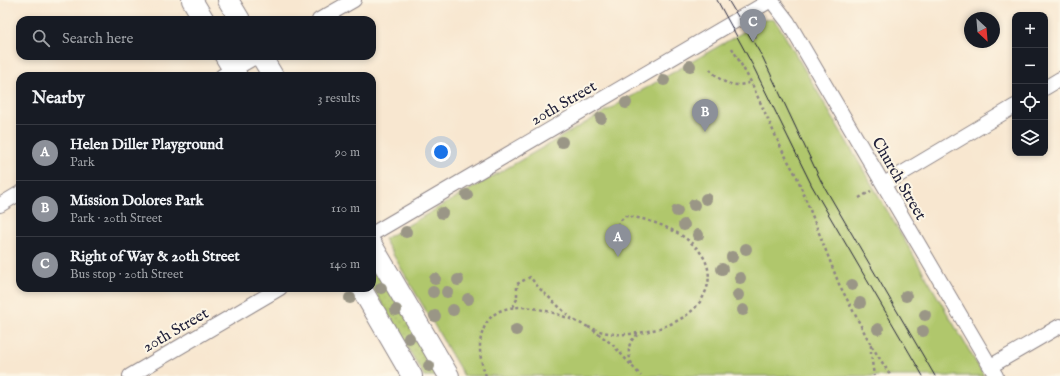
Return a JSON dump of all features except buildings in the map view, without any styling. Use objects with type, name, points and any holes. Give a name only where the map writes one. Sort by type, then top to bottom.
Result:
[{"type":"main road","points":[[192,0],[202,16]]},
{"type":"main road","points":[[228,0],[238,16]]},
{"type":"main road","points":[[263,60],[271,72]]},
{"type":"main road","points":[[376,252],[449,376]]},
{"type":"main road","points":[[363,292],[412,376]]},
{"type":"street","points":[[326,16],[354,0]]},
{"type":"street","name":"Church Street","points":[[771,0],[788,22],[994,371]]},
{"type":"street","name":"20th Street","points":[[376,232],[771,0]]},
{"type":"street","points":[[229,69],[248,60]]},
{"type":"street","points":[[1048,86],[1060,79]]},
{"type":"street","points":[[884,184],[1012,108]]},
{"type":"street","points":[[0,205],[16,195]]},
{"type":"street","name":"20th Street","points":[[130,376],[273,292]]},
{"type":"street","points":[[994,371],[1060,326]]},
{"type":"path","points":[[755,35],[757,39]]},
{"type":"path","points":[[732,48],[751,82],[782,150],[797,177],[839,284],[871,345],[891,376]]},
{"type":"path","points":[[710,69],[720,80],[726,83],[740,85],[751,82]]},
{"type":"path","points":[[486,376],[482,364],[480,340],[484,326],[488,320],[500,312],[513,308],[536,309],[606,333],[641,333],[672,323],[699,304],[705,293],[708,282],[707,268],[699,251],[683,236],[669,228],[647,220],[625,216],[616,225],[614,234],[617,241],[617,246]]},
{"type":"path","points":[[513,308],[517,299],[517,284],[530,277],[544,293],[574,321]]},
{"type":"path","points":[[588,327],[612,344],[641,376]]},
{"type":"path","points":[[634,368],[628,354],[628,346],[632,339],[641,333]]},
{"type":"path","points":[[871,345],[870,354],[874,376]]},
{"type":"green space","points":[[773,19],[779,26],[984,376],[464,376],[384,239],[764,20]]},
{"type":"green space","points":[[376,271],[442,376],[424,376],[375,292]]},
{"type":"tram line","points":[[717,0],[752,64],[812,186],[923,376]]},
{"type":"tram line","points":[[728,0],[763,58],[821,181],[935,376]]},
{"type":"place","name":"Right of Way & 20th Street","points":[[753,42]]},
{"type":"place","name":"Mission Dolores Park","points":[[705,132]]},
{"type":"place","name":"Helen Diller Playground","points":[[618,257]]}]
